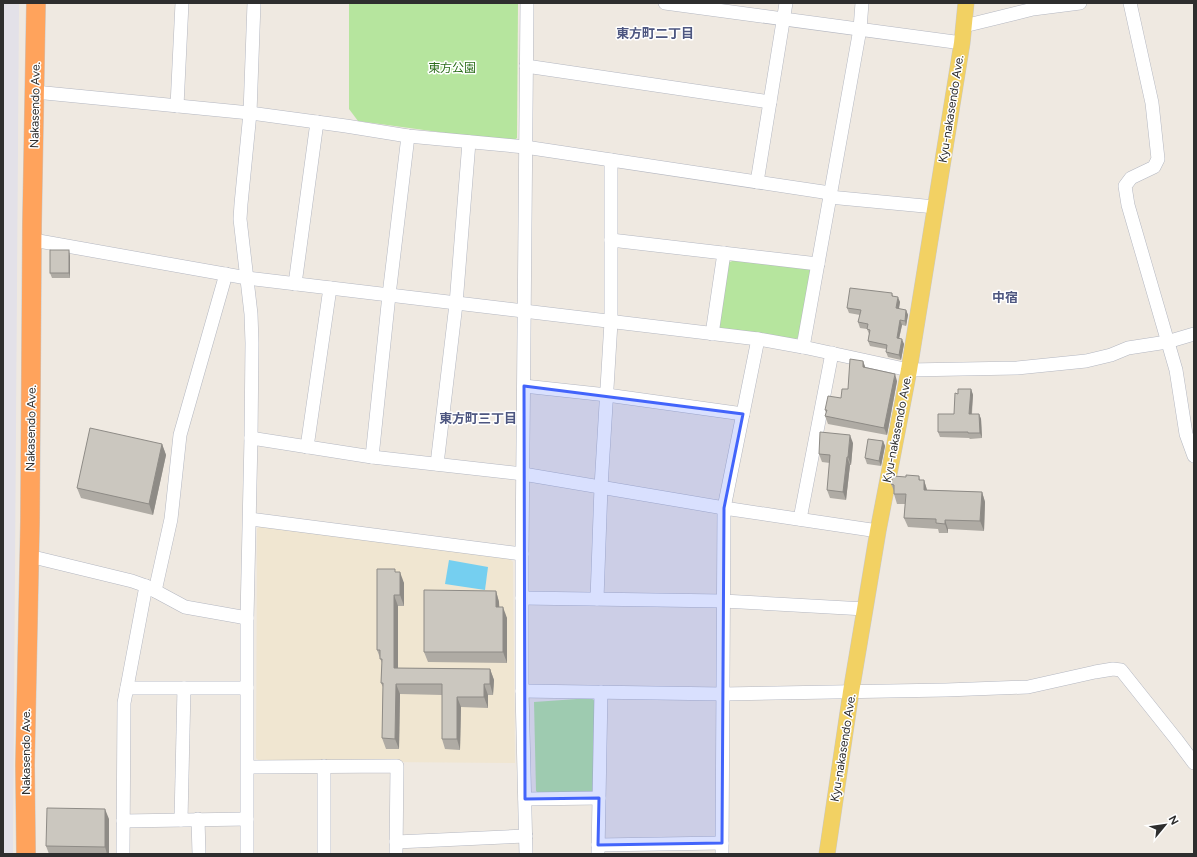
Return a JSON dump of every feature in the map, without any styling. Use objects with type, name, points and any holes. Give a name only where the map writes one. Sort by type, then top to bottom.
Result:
[{"type":"highway","name":"Nakasendo Ave.","points":[[26,854],[25,765],[36,3]]},
{"type":"main road","name":"Kyu-nakasendo Ave.","points":[[827,854],[851,692],[878,531],[909,370],[962,43],[966,3]]},
{"type":"street","points":[[177,106],[182,3]]},
{"type":"street","points":[[247,854],[247,618],[252,343],[251,314],[240,220],[250,113],[254,3]]},
{"type":"street","points":[[526,854],[522,691],[522,554],[527,3]]},
{"type":"street","points":[[665,3],[962,43]]},
{"type":"street","points":[[757,182],[786,3]]},
{"type":"street","points":[[803,347],[860,29],[862,3]]},
{"type":"street","points":[[964,26],[1033,9],[1080,3]]},
{"type":"street","points":[[1130,3],[1152,102],[1158,159],[1154,168],[1130,178],[1125,186],[1128,205],[1176,370],[1186,434],[1194,456]]},
{"type":"street","points":[[526,66],[770,102]]},
{"type":"street","points":[[35,92],[250,113],[408,136],[525,147],[757,182],[830,195],[935,207]]},
{"type":"street","points":[[295,284],[317,122]]},
{"type":"street","points":[[372,457],[408,136]]},
{"type":"street","points":[[437,464],[456,304],[470,142]]},
{"type":"street","points":[[597,599],[601,488],[611,322],[611,160]]},
{"type":"street","points":[[33,240],[247,278],[758,340],[803,347],[909,370],[1018,368],[1086,361],[1111,355],[1128,348],[1167,342],[1194,334]]},
{"type":"street","points":[[611,240],[818,264]]},
{"type":"street","points":[[712,334],[724,254]]},
{"type":"street","points":[[123,854],[124,703],[150,588],[171,519],[180,435],[226,274]]},
{"type":"street","points":[[307,447],[330,288]]},
{"type":"street","points":[[601,692],[598,849],[722,849],[724,508],[758,340]]},
{"type":"street","points":[[800,519],[832,354]]},
{"type":"street","points":[[524,386],[607,395],[743,414]]},
{"type":"street","points":[[251,438],[372,457],[523,474],[724,508],[878,531]]},
{"type":"street","points":[[250,519],[522,554]]},
{"type":"street","points":[[29,556],[132,581],[150,588],[185,607],[247,618]]},
{"type":"street","points":[[522,598],[723,601],[865,609]]},
{"type":"street","points":[[522,691],[723,694],[1028,687],[1113,669],[1121,670],[1194,763]]},
{"type":"street","points":[[127,688],[247,688]]},
{"type":"street","points":[[181,820],[184,688]]},
{"type":"street","points":[[248,766],[397,766],[396,848],[526,836]]},
{"type":"street","points":[[324,766],[324,854]]},
{"type":"street","points":[[525,799],[599,798]]},
{"type":"street","points":[[123,821],[247,819]]},
{"type":"street","points":[[198,820],[199,854]]},
{"type":"highlighted area","points":[[524,386],[743,414],[724,508],[722,843],[598,845],[599,798],[525,799]]},
{"type":"shaded area","points":[[3,3],[19,3],[13,854],[3,854]]},
{"type":"shaded area","points":[[261,525],[510,559],[513,562],[515,763],[259,761],[256,758],[257,529]]},
{"type":"green space","name":"東方公園","points":[[349,3],[518,3],[517,138],[512,142],[358,121],[349,109]]},
{"type":"green space","points":[[735,260],[812,269],[802,334],[795,340],[723,332],[718,327],[727,263]]},
{"type":"green space","points":[[591,698],[596,702],[594,791],[591,795],[540,795],[536,791],[534,702]]},
{"type":"water","points":[[449,560],[488,567],[485,590],[445,584]]},
{"type":"building","points":[[50,250],[69,250],[69,273],[50,273]]},
{"type":"building","points":[[850,288],[892,293],[892,296],[898,297],[896,308],[906,310],[905,321],[900,320],[897,338],[902,339],[899,355],[886,352],[887,345],[868,341],[870,330],[867,329],[868,324],[858,322],[861,310],[847,308]]},
{"type":"building","points":[[850,359],[863,361],[863,367],[895,374],[884,428],[825,416],[828,396],[841,398],[842,389],[848,389]]},
{"type":"building","points":[[958,389],[971,389],[969,414],[979,414],[980,433],[938,432],[938,414],[954,414],[955,393],[958,394]]},
{"type":"building","points":[[90,428],[162,444],[149,504],[77,488]]},
{"type":"building","points":[[820,432],[850,435],[843,492],[827,490],[830,455],[819,454]]},
{"type":"building","points":[[868,439],[883,441],[879,461],[865,458]]},
{"type":"building","points":[[906,475],[919,476],[919,480],[924,480],[924,490],[982,492],[980,521],[945,520],[945,524],[936,523],[936,519],[904,518],[906,494],[894,494],[894,485],[891,484],[893,476],[906,477]]},
{"type":"building","points":[[377,569],[395,569],[395,572],[400,572],[400,595],[394,595],[394,668],[490,669],[490,684],[484,684],[484,697],[457,697],[457,739],[442,739],[442,684],[396,684],[395,739],[382,738],[383,683],[381,683],[382,659],[380,659],[380,650],[377,650]]},
{"type":"building","points":[[424,590],[496,591],[496,607],[503,607],[503,652],[424,652]]},
{"type":"building","points":[[47,808],[105,809],[105,847],[46,846]]},
{"type":"district","name":"東方町二丁目","points":[[655,33]]},
{"type":"district","name":"中宿","points":[[1005,297]]},
{"type":"district","name":"東方町三丁目","points":[[478,418]]}]
